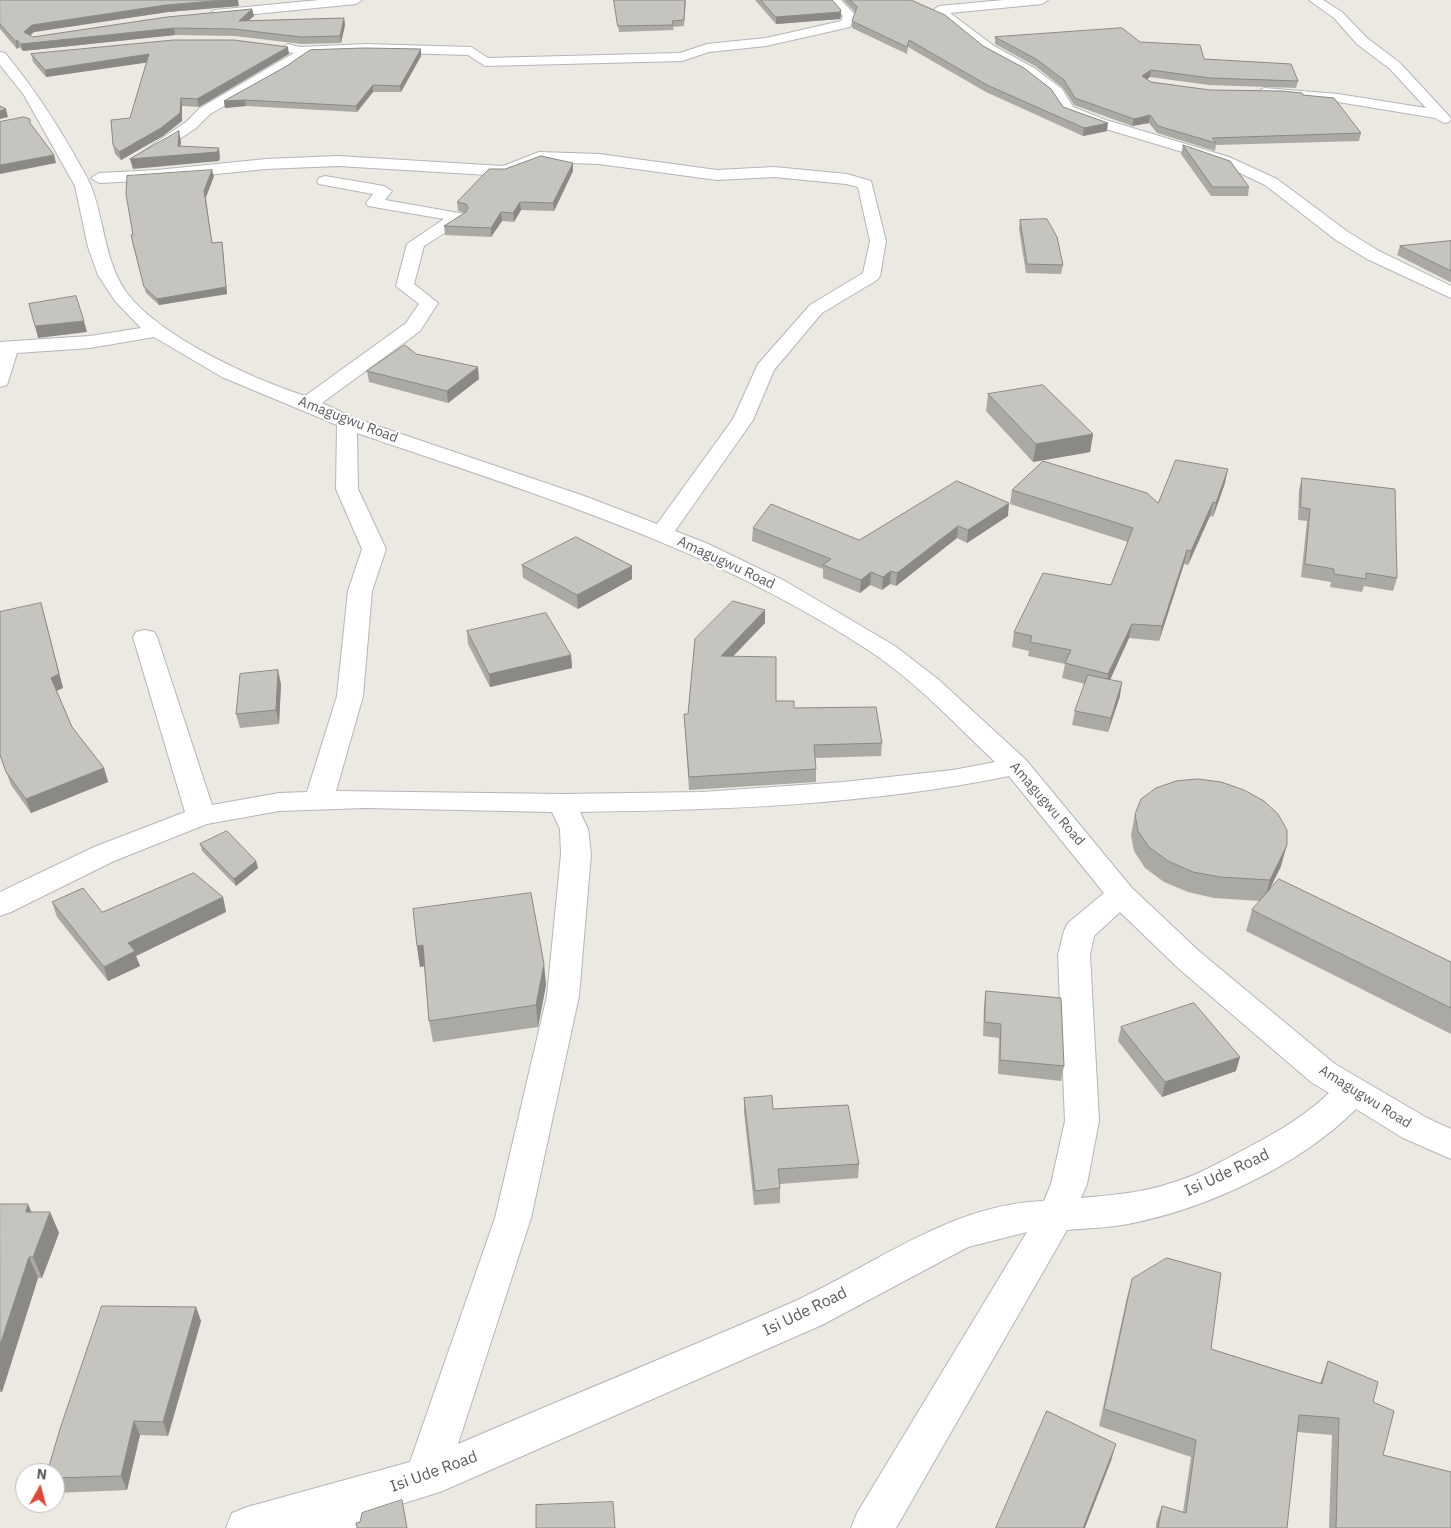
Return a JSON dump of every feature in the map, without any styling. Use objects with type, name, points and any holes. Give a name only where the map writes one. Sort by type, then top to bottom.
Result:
[{"type":"street","points":[[199,15],[356,0]]},
{"type":"street","points":[[278,47],[303,50],[366,48],[471,51],[485,62],[682,56],[707,48],[766,42],[846,24],[849,15],[834,0]]},
{"type":"street","points":[[1042,0],[938,10],[989,49],[1029,71],[1057,92],[1068,110],[1101,123],[1224,160],[1271,182],[1358,246],[1451,293]]},
{"type":"street","points":[[1315,0],[1338,15],[1362,41],[1395,66],[1451,126]]},
{"type":"street","points":[[91,182],[169,141],[206,111],[280,69],[302,55],[305,52],[303,50]]},
{"type":"street","name":"Amagugwu Road","points":[[8,57],[35,116],[91,182],[97,246],[107,275],[121,297],[138,316],[157,331],[229,373],[266,390],[308,404],[347,422],[579,502],[698,548],[777,586],[886,651],[930,686],[1016,766],[1098,864],[1121,895],[1189,960],[1323,1073],[1415,1128],[1451,1145]]},
{"type":"street","points":[[1246,91],[1282,92],[1328,97],[1439,114]]},
{"type":"street","points":[[91,182],[266,164],[338,161],[505,171],[539,157],[599,158],[717,175],[774,172],[847,179],[865,184],[878,241],[871,276],[816,309],[765,368],[743,420],[661,534]]},
{"type":"street","points":[[308,404],[413,327],[429,303],[405,286],[416,244],[459,217],[374,203],[384,191],[325,181]]},
{"type":"street","points":[[0,381],[4,348],[90,342],[157,331]]},
{"type":"street","points":[[319,800],[350,696],[360,591],[374,549],[347,489],[347,422]]},
{"type":"street","points":[[145,637],[201,816]]},
{"type":"street","points":[[0,905],[104,854],[201,816],[280,802],[319,800],[562,803],[702,801],[843,791],[953,779],[1016,766]]},
{"type":"street","points":[[425,1478],[514,1218],[563,996],[576,854],[574,829],[562,803]]},
{"type":"street","points":[[872,1528],[1056,1216],[1068,1184],[1082,1121],[1074,955],[1079,930],[1121,895]]},
{"type":"street","name":"Isi Ude Road","points":[[248,1528],[341,1515],[808,1313],[960,1234],[1025,1217],[1126,1209],[1174,1198],[1213,1183],[1290,1142],[1324,1118],[1352,1092]]},
{"type":"building","points":[[0,0],[225,0],[166,5],[32,25],[24,32],[33,37],[167,17],[252,9],[239,21],[344,18],[340,36],[301,37],[234,29],[174,28],[21,44],[17,40],[16,42],[0,24]]},
{"type":"building","points":[[614,0],[685,0],[684,20],[672,21],[673,25],[618,26]]},
{"type":"building","points":[[761,0],[832,0],[841,10],[840,12],[776,17]]},
{"type":"building","points":[[850,0],[911,0],[945,15],[983,46],[1024,68],[1051,89],[1063,107],[1108,123],[1084,128],[987,85],[909,40],[907,47],[852,21],[857,7]]},
{"type":"building","points":[[1122,28],[1140,42],[1200,45],[1204,59],[1291,64],[1298,81],[1210,78],[1151,70],[1142,76],[1151,82],[1210,90],[1283,91],[1334,98],[1361,133],[1212,138],[1216,143],[1158,126],[1150,115],[1134,119],[1075,98],[1064,80],[1036,59],[995,37]]},
{"type":"building","points":[[174,40],[234,40],[288,47],[197,99],[181,98],[180,113],[161,128],[119,152],[113,145],[111,120],[130,118],[149,54],[45,70],[31,54]]},
{"type":"building","points":[[365,48],[421,49],[400,86],[373,85],[356,106],[245,100],[224,101],[285,67],[310,50]]},
{"type":"building","points":[[24,117],[30,119],[30,123],[54,155],[0,165],[0,122]]},
{"type":"building","points":[[179,131],[178,146],[219,148],[217,152],[130,159]]},
{"type":"building","points":[[1183,145],[1230,161],[1249,187],[1213,187]]},
{"type":"building","points":[[541,156],[573,163],[553,203],[520,202],[513,213],[501,212],[491,228],[444,226],[466,212],[468,207],[466,204],[457,202],[489,169],[505,169]]},
{"type":"building","points":[[212,170],[204,191],[212,243],[222,242],[226,287],[157,299],[144,287],[131,235],[133,235],[126,194],[127,176]]},
{"type":"building","points":[[1047,219],[1057,237],[1063,265],[1027,264],[1020,220]]},
{"type":"building","points":[[1451,241],[1451,271],[1400,246]]},
{"type":"building","points":[[76,296],[84,321],[35,326],[29,304]]},
{"type":"building","points":[[405,345],[416,354],[478,367],[447,391],[367,371]]},
{"type":"building","points":[[1043,385],[1093,434],[1036,444],[988,394]]},
{"type":"building","points":[[1176,460],[1228,469],[1216,503],[1213,502],[1191,551],[1187,550],[1162,626],[1132,624],[1108,674],[1065,663],[1071,650],[1030,642],[1032,636],[1014,632],[1043,573],[1111,585],[1133,528],[1012,490],[1043,461],[1147,493],[1158,503]]},
{"type":"building","points":[[1302,478],[1395,489],[1397,578],[1366,573],[1366,579],[1334,574],[1334,569],[1305,564],[1310,509],[1301,507]]},
{"type":"building","points":[[957,481],[1009,503],[968,530],[958,526],[897,573],[891,571],[883,577],[871,572],[861,580],[823,565],[831,559],[753,528],[771,504],[859,540]]},
{"type":"building","points":[[576,537],[632,566],[577,595],[522,565]]},
{"type":"building","points":[[733,601],[765,610],[721,656],[776,657],[776,701],[794,701],[794,708],[876,707],[882,743],[814,745],[816,769],[689,777],[684,714],[688,714],[695,639]]},
{"type":"building","points":[[41,603],[59,674],[51,678],[72,727],[104,768],[26,799],[6,772],[0,755],[0,612]]},
{"type":"building","points":[[546,613],[571,655],[489,674],[467,631]]},
{"type":"building","points":[[278,670],[276,710],[236,714],[240,674]]},
{"type":"building","points":[[1088,675],[1122,682],[1111,718],[1075,711]]},
{"type":"building","points":[[1198,779],[1221,782],[1244,790],[1264,801],[1278,814],[1287,830],[1287,845],[1270,880],[1220,877],[1193,872],[1168,861],[1149,847],[1138,831],[1135,814],[1141,799],[1156,788],[1176,781]]},
{"type":"building","points":[[227,831],[256,861],[234,879],[200,844]]},
{"type":"building","points":[[194,873],[223,897],[128,943],[135,951],[104,967],[52,902],[83,888],[102,912]]},
{"type":"building","points":[[1279,879],[1451,962],[1451,1008],[1252,910]]},
{"type":"building","points":[[531,893],[544,964],[536,1005],[429,1021],[423,945],[417,946],[413,909]]},
{"type":"building","points":[[986,991],[1061,998],[1064,1066],[1000,1060],[1001,1024],[985,1022]]},
{"type":"building","points":[[1194,1003],[1240,1057],[1165,1082],[1121,1027]]},
{"type":"building","points":[[772,1096],[773,1109],[848,1105],[859,1164],[778,1169],[780,1188],[755,1191],[744,1098]]},
{"type":"building","points":[[0,1204],[28,1204],[26,1212],[50,1212],[33,1257],[29,1257],[0,1345]]},
{"type":"building","points":[[1167,1258],[1221,1273],[1211,1349],[1322,1384],[1328,1361],[1378,1382],[1373,1402],[1394,1411],[1383,1455],[1451,1472],[1451,1528],[1336,1528],[1339,1418],[1299,1415],[1287,1528],[1158,1528],[1162,1506],[1186,1513],[1196,1440],[1104,1409],[1132,1279]]},
{"type":"building","points":[[102,1306],[196,1307],[163,1422],[134,1421],[121,1476],[65,1478],[65,1463],[50,1463]]},
{"type":"building","points":[[1047,1411],[1116,1444],[1083,1528],[996,1528]]},
{"type":"building","points":[[402,1500],[407,1528],[357,1528],[356,1523],[360,1522],[362,1513]]},
{"type":"building","points":[[613,1502],[615,1528],[536,1528],[536,1505]]}]
